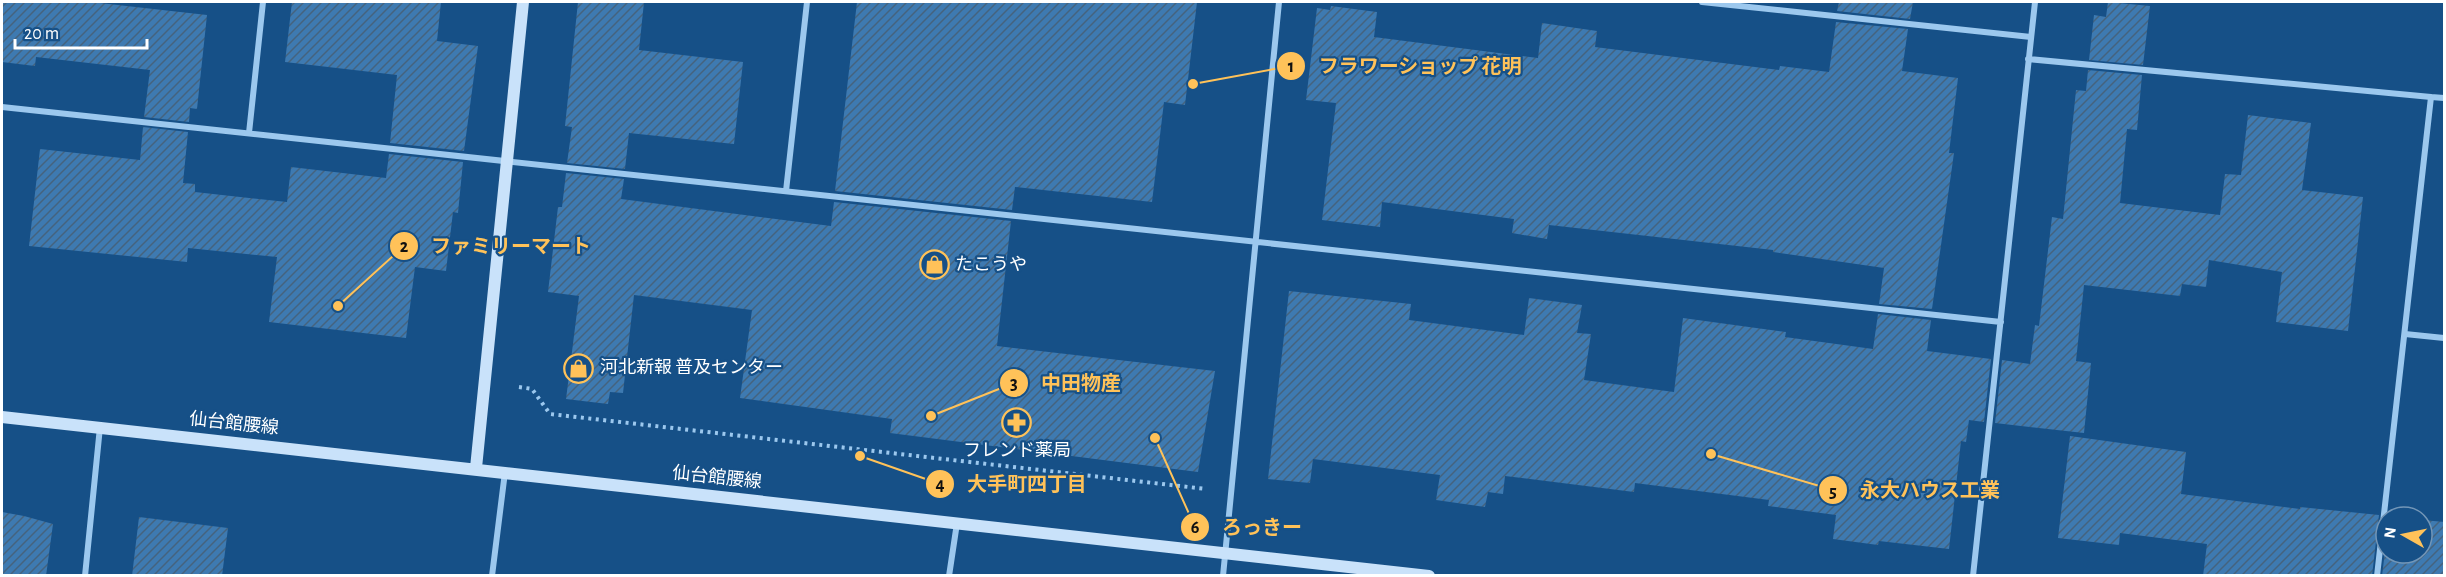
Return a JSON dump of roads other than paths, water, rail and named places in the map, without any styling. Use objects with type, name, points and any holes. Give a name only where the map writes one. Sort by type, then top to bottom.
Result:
[{"type":"main road","points":[[476,468],[524,2]]},
{"type":"main road","name":"仙台館腰線","points":[[2,417],[505,471],[1429,576]]},
{"type":"street","points":[[249,134],[263,2]]},
{"type":"street","points":[[786,191],[807,2]]},
{"type":"street","points":[[1223,576],[1280,2]]},
{"type":"street","points":[[1702,2],[2031,38]]},
{"type":"street","points":[[1973,576],[2035,2]]},
{"type":"street","points":[[2028,59],[2445,98]]},
{"type":"street","points":[[2378,576],[2431,97]]},
{"type":"street","points":[[2,107],[2001,321]]},
{"type":"street","points":[[2405,334],[2445,338]]},
{"type":"street","points":[[85,576],[100,427]]},
{"type":"street","points":[[492,576],[505,471]]},
{"type":"street","points":[[949,576],[957,523]]},
{"type":"place","name":"フラワーショップ 花明","points":[[1193,84]]},
{"type":"place","name":"たこうや","points":[[934,265]]},
{"type":"place","name":"ファミリーマート","points":[[338,306]]},
{"type":"place","name":"河北新報 普及センター","points":[[579,368]]},
{"type":"place","name":"中田物産","points":[[931,416]]},
{"type":"place","name":"フレンド薬局","points":[[1017,422]]},
{"type":"place","name":"ろっきー","points":[[1155,438]]},
{"type":"place","name":"永大ハウス工業","points":[[1711,454]]},
{"type":"place","name":"大手町四丁目","points":[[860,456]]}]
